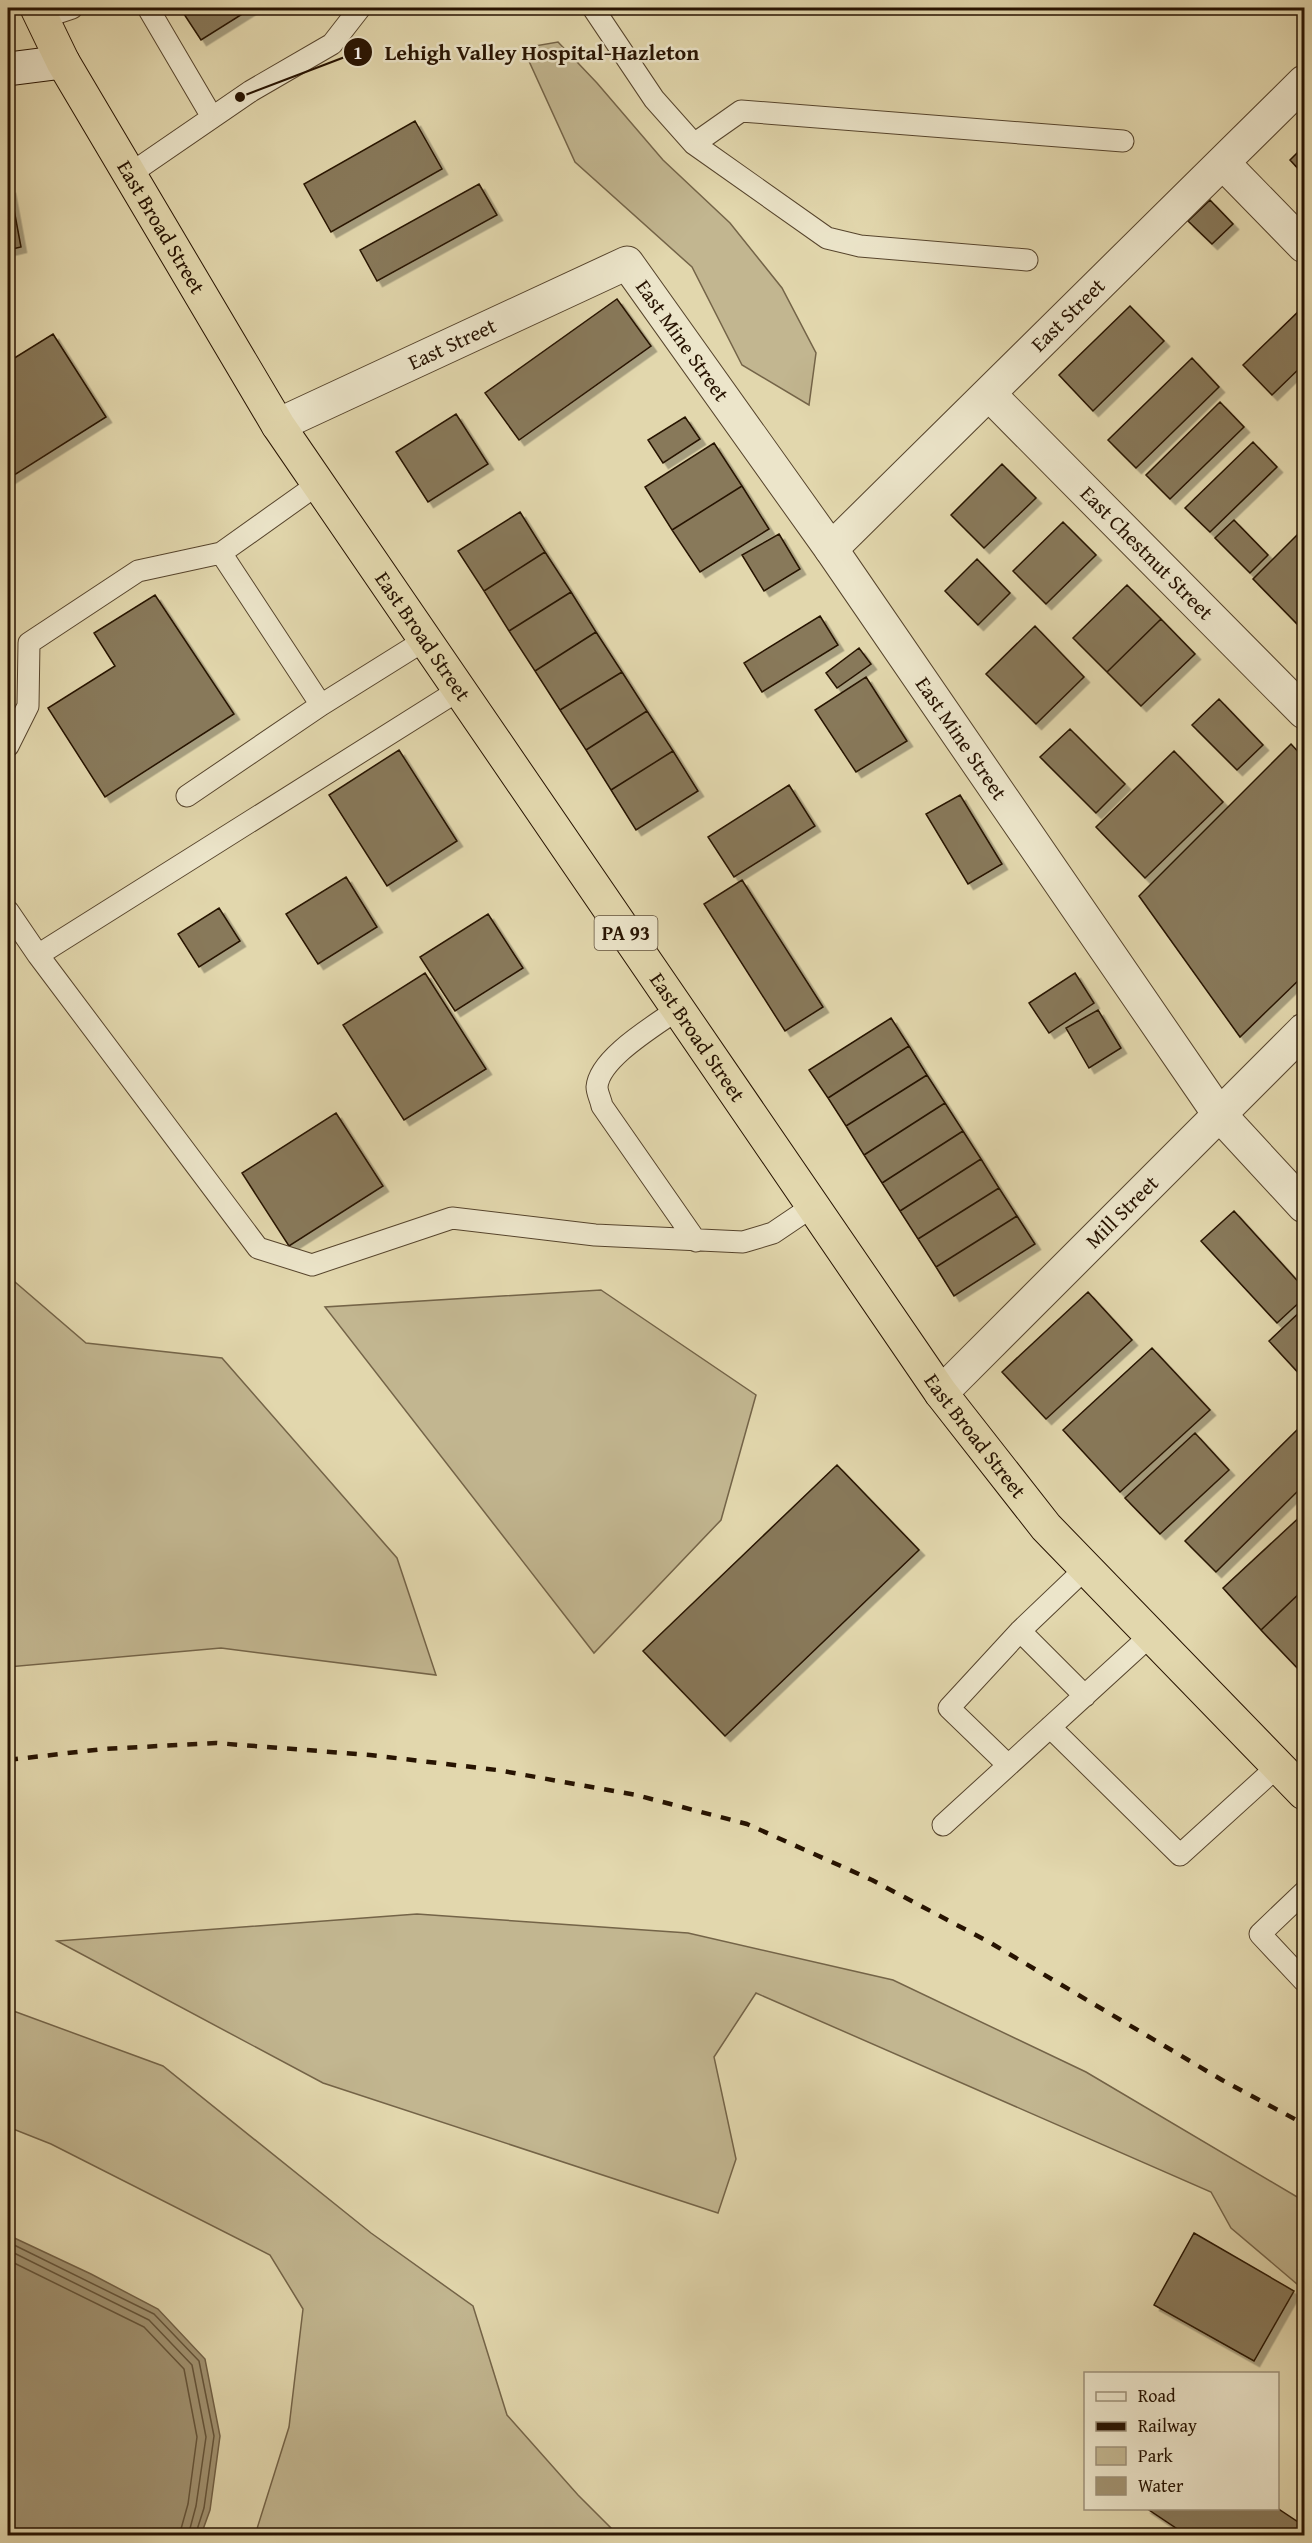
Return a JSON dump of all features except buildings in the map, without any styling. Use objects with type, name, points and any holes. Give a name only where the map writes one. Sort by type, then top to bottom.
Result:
[{"type":"highway","name":"East Broad Street","points":[[50,11],[63,62],[278,425],[941,1393],[1046,1527],[1305,1793]]},
{"type":"street","points":[[8,69],[63,62]]},
{"type":"street","name":"East Street","points":[[831,549],[1305,82]]},
{"type":"street","points":[[1222,163],[1305,246]]},
{"type":"street","name":"East Street","points":[[278,425],[627,263]]},
{"type":"street","name":"East Mine Street","points":[[627,263],[831,549],[1219,1114],[1305,1206]]},
{"type":"street","name":"East Chestnut Street","points":[[989,394],[1305,712]]},
{"type":"street","name":"Mill Street","points":[[941,1393],[1305,1030]]},
{"type":"lane","points":[[148,8],[212,117]]},
{"type":"lane","points":[[130,174],[251,91],[332,44],[360,8]]},
{"type":"lane","points":[[593,8],[654,99],[694,144],[827,238],[860,246],[1028,260]]},
{"type":"lane","points":[[694,144],[741,111],[1123,141]]},
{"type":"lane","points":[[8,746],[28,706],[29,643],[138,571],[220,553],[318,484]]},
{"type":"lane","points":[[220,553],[321,705]]},
{"type":"lane","points":[[187,796],[321,705],[425,640]]},
{"type":"lane","points":[[38,955],[459,690]]},
{"type":"lane","points":[[8,911],[38,955],[258,1248],[312,1264],[452,1218],[595,1235],[743,1242],[773,1233],[813,1206]]},
{"type":"lane","points":[[678,1009],[620,1050],[606,1068],[597,1086],[602,1106],[696,1241]]},
{"type":"lane","points":[[1008,1765],[949,1708],[1020,1631],[1086,1568]]},
{"type":"lane","points":[[1020,1631],[1085,1696]]},
{"type":"lane","points":[[943,1824],[1151,1635]]},
{"type":"lane","points":[[1050,1727],[1180,1855],[1278,1766]]},
{"type":"lane","points":[[1305,1892],[1260,1934],[1305,1981]]},
{"type":"green space","points":[[558,42],[597,83],[663,160],[730,223],[782,288],[816,353],[809,405],[742,365],[692,267],[575,162],[523,48]]},
{"type":"green space","points":[[8,1276],[86,1343],[222,1358],[397,1558],[436,1675],[221,1648],[8,1667]]},
{"type":"green space","points":[[601,1290],[756,1395],[721,1520],[594,1653],[325,1307]]},
{"type":"green space","points":[[417,1914],[688,1933],[893,1980],[1086,2072],[1304,2201],[1304,2290],[1231,2228],[1211,2192],[756,1993],[714,2057],[736,2159],[718,2213],[323,2083],[57,1941]]},
{"type":"green space","points":[[8,2009],[163,2066],[371,2233],[473,2306],[507,2415],[578,2495],[618,2535],[255,2535],[289,2427],[303,2309],[270,2255],[51,2144],[8,2127]]},
{"type":"water","points":[[8,2235],[158,2309],[205,2359],[220,2436],[210,2510],[201,2535],[8,2535]]},
{"type":"railway","points":[[8,1760],[103,1749],[216,1743],[370,1755],[497,1770],[636,1795],[747,1824],[872,1880],[989,1942],[1222,2080],[1304,2124]]},
{"type":"place","name":"Lehigh Valley Hospital-Hazleton","points":[[240,97]]}]
